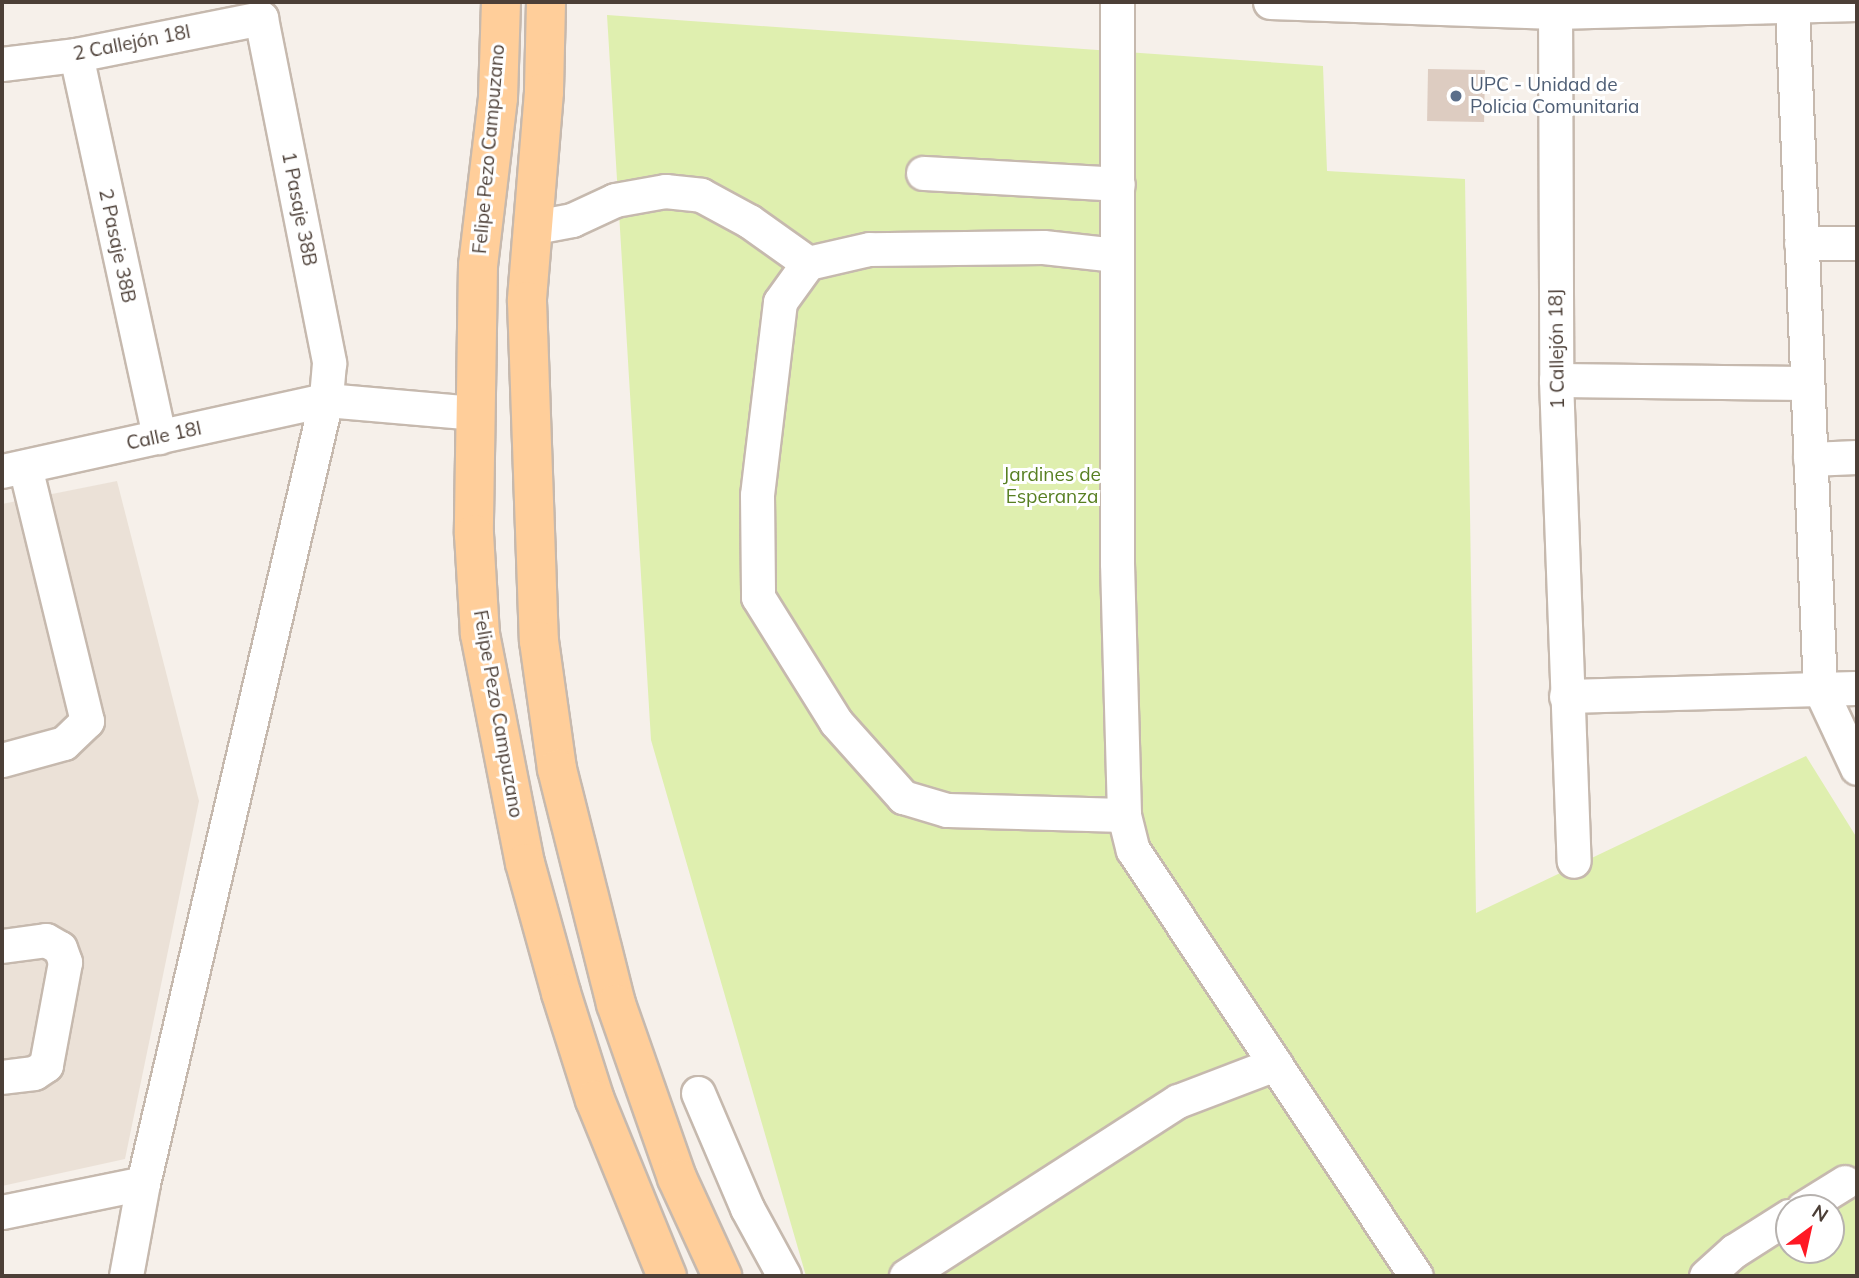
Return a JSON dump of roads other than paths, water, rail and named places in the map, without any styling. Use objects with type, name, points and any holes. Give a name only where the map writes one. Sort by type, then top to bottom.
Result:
[{"type":"main road","name":"Felipe Pezo Campuzano","points":[[501,2],[498,98],[478,265],[474,534],[480,634],[525,863],[595,1100],[667,1276]]},
{"type":"main road","points":[[546,2],[544,92],[530,228],[530,466],[539,641],[557,769],[616,1004],[677,1178],[722,1276]]},
{"type":"street","points":[[1117,2],[1116,255],[1124,815],[1133,850],[1416,1276]]},
{"type":"street","points":[[1269,2],[1555,7],[1857,4]]},
{"type":"street","points":[[1792,5],[1819,689],[1857,768]]},
{"type":"street","name":"1 Callejón 18J","points":[[1555,7],[1556,380],[1574,861]]},
{"type":"street","name":"2 Callejón 18I","points":[[2,64],[76,55],[261,18]]},
{"type":"street","name":"1 Pasaje 38B","points":[[125,1276],[143,1183],[326,400],[329,363],[261,18]]},
{"type":"street","name":"2 Pasaje 38B","points":[[76,55],[159,437]]},
{"type":"street","points":[[923,173],[1118,184]]},
{"type":"street","points":[[530,228],[572,220],[615,200],[665,191],[701,195],[749,221],[808,263]]},
{"type":"street","points":[[1801,243],[1857,243]]},
{"type":"street","points":[[1116,255],[1043,247],[869,249],[808,263],[780,302],[757,495],[758,597],[836,722],[903,797],[947,810],[1124,815]]},
{"type":"street","points":[[1556,380],[1807,383]]},
{"type":"street","name":"Calle 18I","points":[[13,469],[326,400],[476,413]]},
{"type":"street","points":[[1810,458],[1857,457]]},
{"type":"street","points":[[2,760],[64,743],[87,720],[13,469]]},
{"type":"street","points":[[1566,696],[1857,688]]},
{"type":"street","points":[[2,946],[46,940],[60,948],[65,962],[46,1065],[34,1073],[2,1077]]},
{"type":"street","points":[[906,1276],[1178,1101],[1275,1064]]},
{"type":"street","points":[[698,1093],[747,1208],[784,1276]]},
{"type":"street","points":[[1825,1194],[1845,1182]]},
{"type":"street","points":[[2,1212],[143,1183]]},
{"type":"street","points":[[1706,1276],[1734,1251],[1775,1225]]},
{"type":"place","name":"UPC - Unidad de Policia Comunitaria","points":[[1456,96]]},
{"type":"park label","name":"Jardines de Esperanza","points":[[1052,486]]}]
